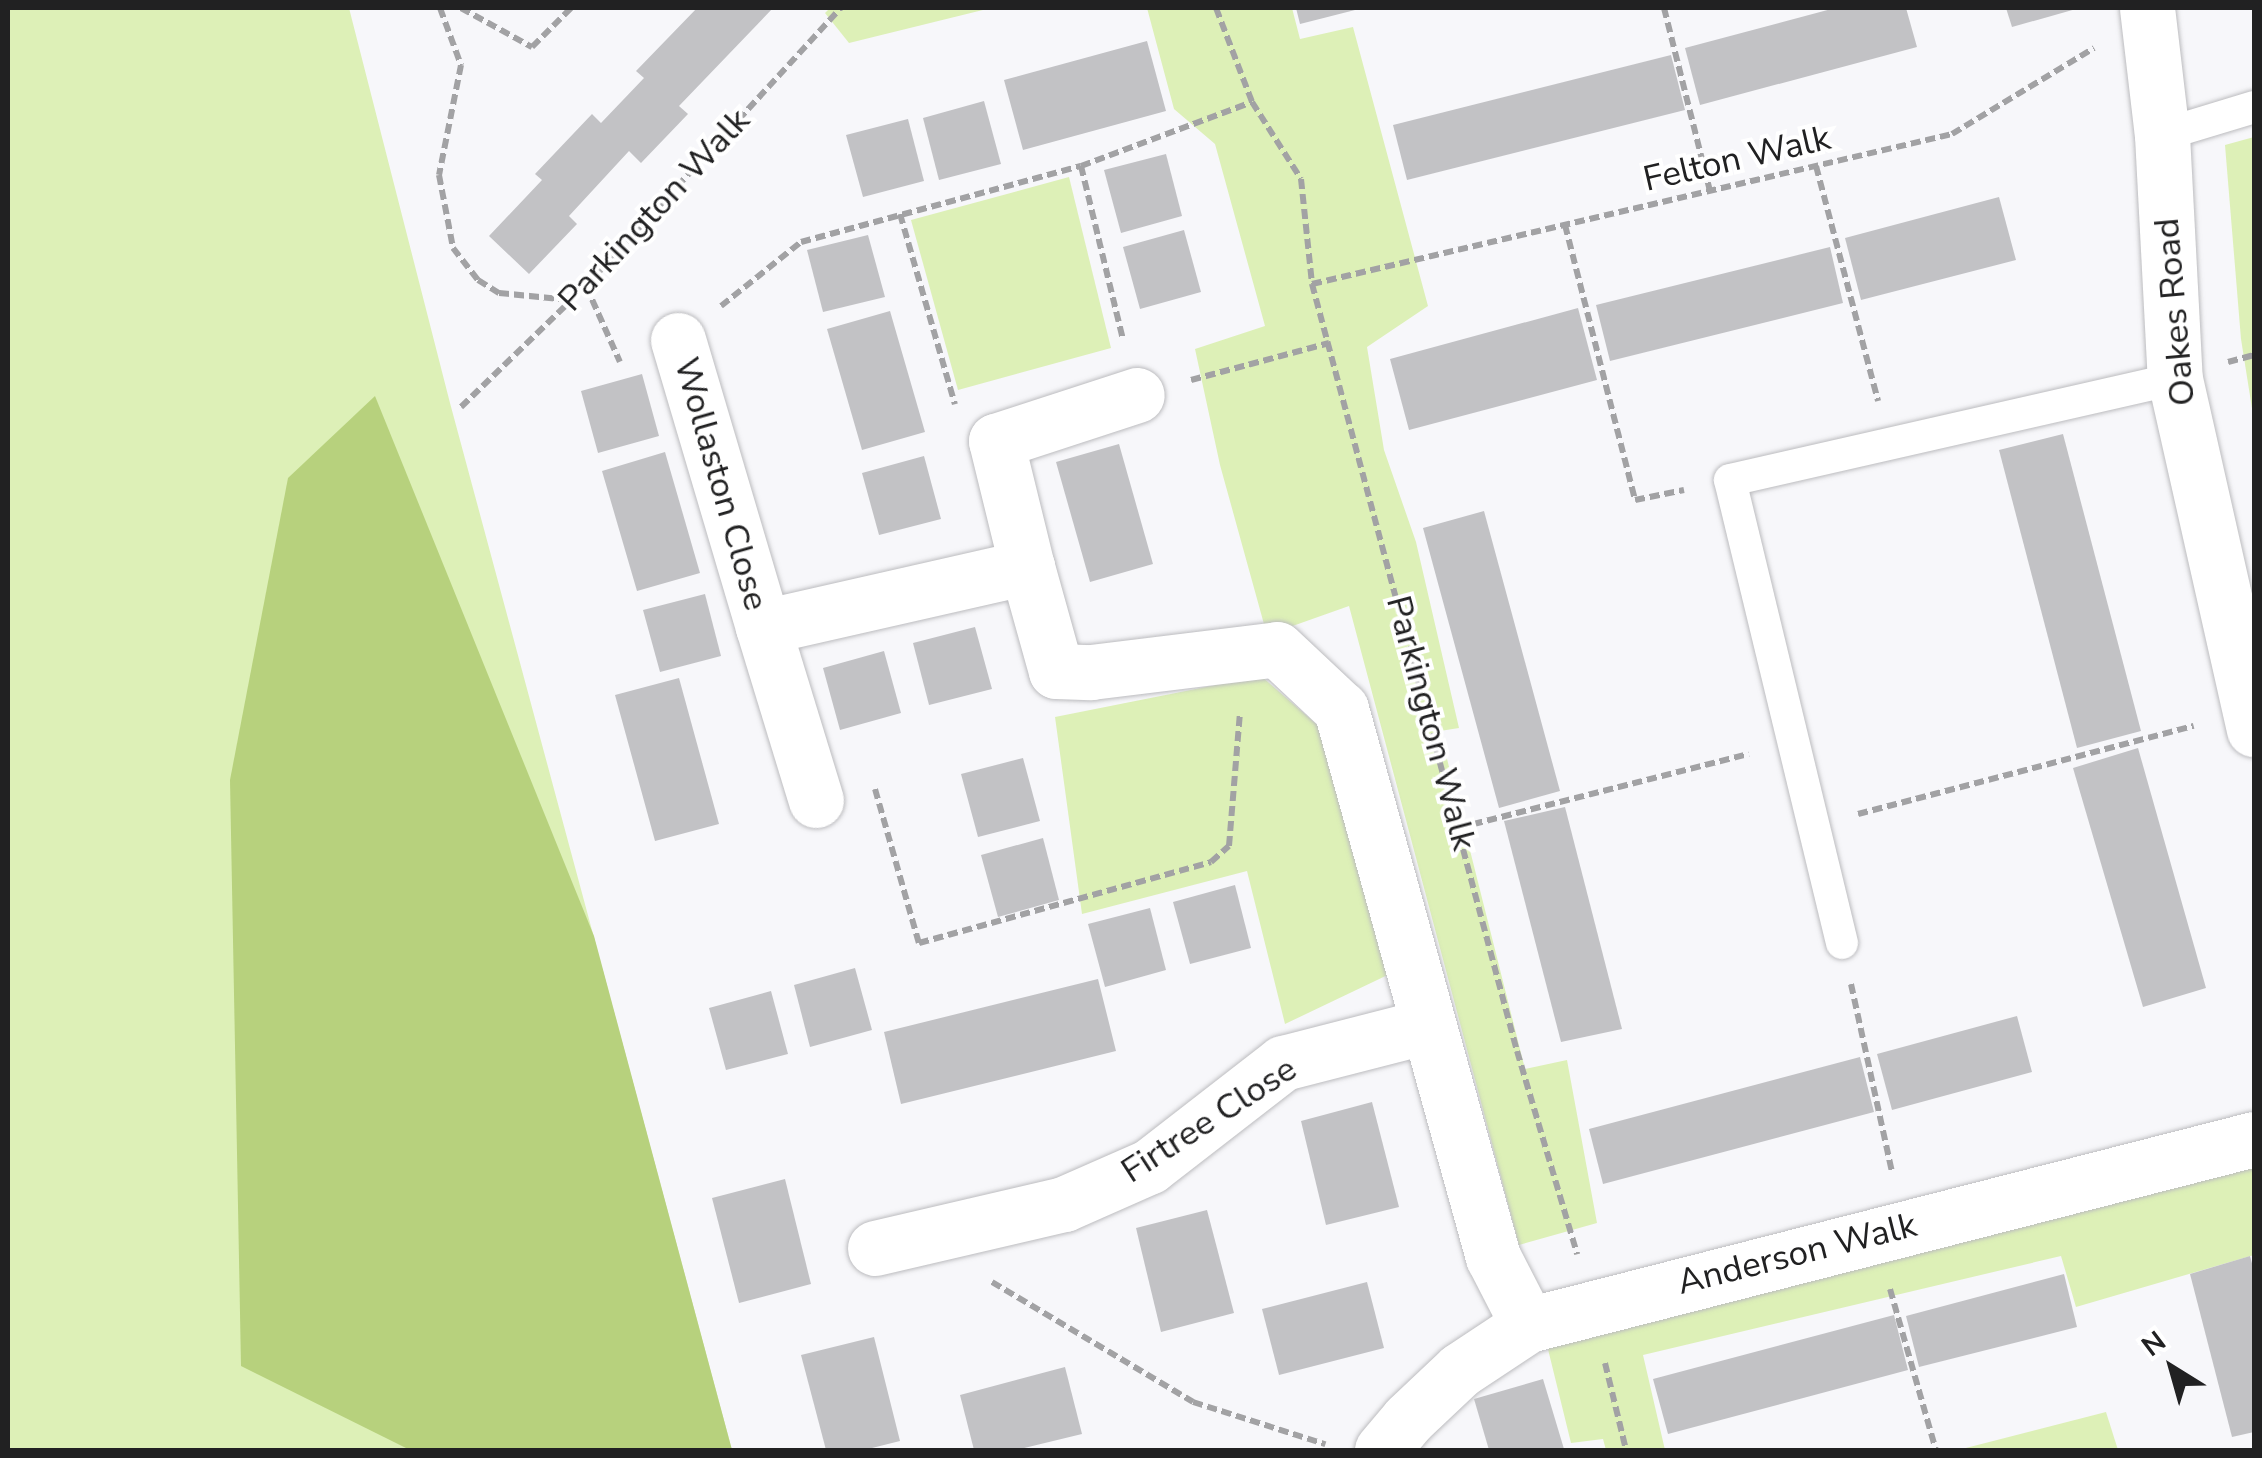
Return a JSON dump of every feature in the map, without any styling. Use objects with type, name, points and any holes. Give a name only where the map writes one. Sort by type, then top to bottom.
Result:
[{"type":"street","name":"Oakes Road","points":[[2147,12],[2162,135],[2175,379],[2252,720]]},
{"type":"street","name":"Wollaston Close","points":[[678,340],[816,800]]},
{"type":"street","points":[[1136,395],[996,441],[1056,671],[1090,672],[1278,649],[1341,709],[1493,1257],[1528,1325]]},
{"type":"street","name":"Wollaston Close","points":[[763,627],[1027,567]]},
{"type":"street","name":"Firtree Close","points":[[876,1248],[1064,1204],[1150,1166],[1283,1063],[1427,1026]]},
{"type":"street","name":"Anderson Walk","points":[[1382,1450],[1408,1418],[1460,1370],[1528,1325],[2254,1139]]},
{"type":"lane","points":[[2162,135],[2254,107]]},
{"type":"lane","points":[[1842,943],[1730,480],[2175,379]]},
{"type":"path","points":[[440,8],[461,66],[440,174],[453,248],[478,280],[499,292],[572,300]]},
{"type":"path","points":[[461,8],[532,47],[570,8]]},
{"type":"path","name":"Parkington Walk","points":[[461,407],[572,300],[841,8]]},
{"type":"path","name":"Parkington Walk","points":[[1216,8],[1252,102],[1301,179],[1312,284],[1592,1306],[1626,1450]]},
{"type":"path","points":[[1664,8],[1710,191]]},
{"type":"path","name":"Felton Walk","points":[[1312,284],[1952,134],[2147,12]]},
{"type":"path","points":[[678,340],[801,242],[1081,166],[1252,102]]},
{"type":"path","points":[[1081,166],[1136,395],[1329,343]]},
{"type":"path","points":[[1816,166],[1890,444]]},
{"type":"path","points":[[900,214],[950,400],[996,441]]},
{"type":"path","points":[[1565,225],[1635,500],[1730,480]]},
{"type":"path","points":[[816,800],[874,783],[919,944],[1211,862],[1229,846],[1246,653]]},
{"type":"path","points":[[1814,826],[2252,720]]},
{"type":"path","points":[[1458,828],[1794,742]]},
{"type":"path","points":[[1842,943],[1904,1227]]},
{"type":"path","points":[[978,1223],[989,1280],[1193,1402],[1326,1444]]},
{"type":"path","points":[[1890,1288],[1936,1450]]},
{"type":"green space","points":[[8,8],[349,8],[450,403],[732,1450],[8,1450]]},
{"type":"green space","points":[[830,8],[991,8],[849,43],[825,13]]},
{"type":"green space","points":[[1147,8],[1292,8],[1300,39],[1353,27],[1428,306],[1367,347],[1384,450],[1416,542],[1459,728],[1440,731],[1525,1069],[1567,1060],[1597,1223],[1519,1245],[1349,606],[1267,635],[1220,465],[1195,349],[1265,326],[1215,144],[1174,109]]},
{"type":"green space","points":[[2254,137],[2254,421],[2241,339],[2225,145]]},
{"type":"green space","points":[[1069,177],[1111,348],[958,390],[911,220]]},
{"type":"green space","points":[[375,396],[594,936],[732,1450],[410,1450],[241,1366],[230,780],[288,478]]},
{"type":"green space","points":[[1261,676],[1322,729],[1396,971],[1285,1024],[1247,871],[1082,914],[1055,717]]},
{"type":"green space","points":[[2254,1157],[2254,1255],[2076,1307],[2061,1256],[1643,1355],[1665,1450],[1606,1450],[1603,1439],[1571,1443],[1545,1337]]},
{"type":"green space","points":[[2106,1412],[2118,1450],[1958,1450]]},
{"type":"building","points":[[697,8],[773,8],[679,106],[688,114],[641,163],[629,151],[569,216],[577,224],[529,274],[489,236],[542,180],[535,174],[592,114],[601,123],[644,78],[636,71]]},
{"type":"building","points":[[1296,8],[1359,8],[1359,9],[1300,24]]},
{"type":"building","points":[[1835,8],[1906,8],[1917,47],[1700,105],[1685,48]]},
{"type":"building","points":[[2006,8],[2076,8],[2076,9],[2012,27]]},
{"type":"building","points":[[1147,41],[1166,111],[1023,150],[1004,80]]},
{"type":"building","points":[[1671,55],[1685,110],[1407,180],[1393,125]]},
{"type":"building","points":[[984,101],[1001,164],[939,180],[923,118]]},
{"type":"building","points":[[908,119],[924,181],[863,197],[846,135]]},
{"type":"building","points":[[1166,154],[1182,216],[1121,233],[1104,170]]},
{"type":"building","points":[[1999,197],[2016,260],[1861,300],[1845,238]]},
{"type":"building","points":[[1184,230],[1201,292],[1140,309],[1123,247]]},
{"type":"building","points":[[868,235],[885,297],[823,312],[807,250]]},
{"type":"building","points":[[1830,247],[1843,303],[1610,361],[1596,305]]},
{"type":"building","points":[[1578,308],[1597,380],[1409,430],[1390,359]]},
{"type":"building","points":[[890,311],[925,432],[862,450],[827,329]]},
{"type":"building","points":[[642,374],[659,436],[598,453],[581,391]]},
{"type":"building","points":[[2063,434],[2141,731],[2077,748],[1999,450]]},
{"type":"building","points":[[1119,444],[1153,564],[1090,582],[1056,462]]},
{"type":"building","points":[[665,452],[700,573],[637,591],[602,471]]},
{"type":"building","points":[[924,456],[941,519],[879,535],[862,473]]},
{"type":"building","points":[[1484,511],[1560,791],[1499,808],[1423,528]]},
{"type":"building","points":[[705,594],[721,656],[660,672],[643,610]]},
{"type":"building","points":[[975,627],[992,689],[929,705],[913,643]]},
{"type":"building","points":[[884,651],[901,713],[840,730],[823,668]]},
{"type":"building","points":[[679,678],[719,824],[655,841],[615,695]]},
{"type":"building","points":[[2138,748],[2206,988],[2143,1007],[2073,768]]},
{"type":"building","points":[[1023,758],[1040,821],[978,837],[961,774]]},
{"type":"building","points":[[1565,807],[1622,1029],[1561,1042],[1504,821]]},
{"type":"building","points":[[1043,838],[1059,900],[998,917],[981,855]]},
{"type":"building","points":[[1235,885],[1251,948],[1190,964],[1173,902]]},
{"type":"building","points":[[1150,908],[1166,970],[1105,987],[1088,924]]},
{"type":"building","points":[[855,968],[872,1030],[810,1047],[794,985]]},
{"type":"building","points":[[1098,979],[1116,1051],[901,1104],[884,1032]]},
{"type":"building","points":[[771,991],[788,1054],[726,1070],[709,1008]]},
{"type":"building","points":[[2017,1016],[2032,1072],[1892,1110],[1877,1054]]},
{"type":"building","points":[[1860,1057],[1874,1112],[1603,1184],[1589,1129]]},
{"type":"building","points":[[1372,1102],[1399,1207],[1326,1225],[1301,1121]]},
{"type":"building","points":[[785,1179],[811,1284],[739,1303],[712,1198]]},
{"type":"building","points":[[1207,1210],[1234,1313],[1161,1332],[1136,1228]]},
{"type":"building","points":[[2250,1256],[2254,1271],[2254,1432],[2232,1437],[2190,1274]]},
{"type":"building","points":[[2064,1274],[2077,1327],[1919,1367],[1906,1316]]},
{"type":"building","points":[[1367,1282],[1384,1348],[1279,1375],[1262,1309]]},
{"type":"building","points":[[1894,1315],[1908,1370],[1668,1434],[1653,1379]]},
{"type":"building","points":[[874,1337],[900,1441],[864,1450],[826,1450],[801,1355]]},
{"type":"building","points":[[1065,1367],[1082,1434],[1016,1450],[974,1450],[960,1395]]},
{"type":"building","points":[[1543,1379],[1564,1449],[1489,1450],[1474,1399]]}]
